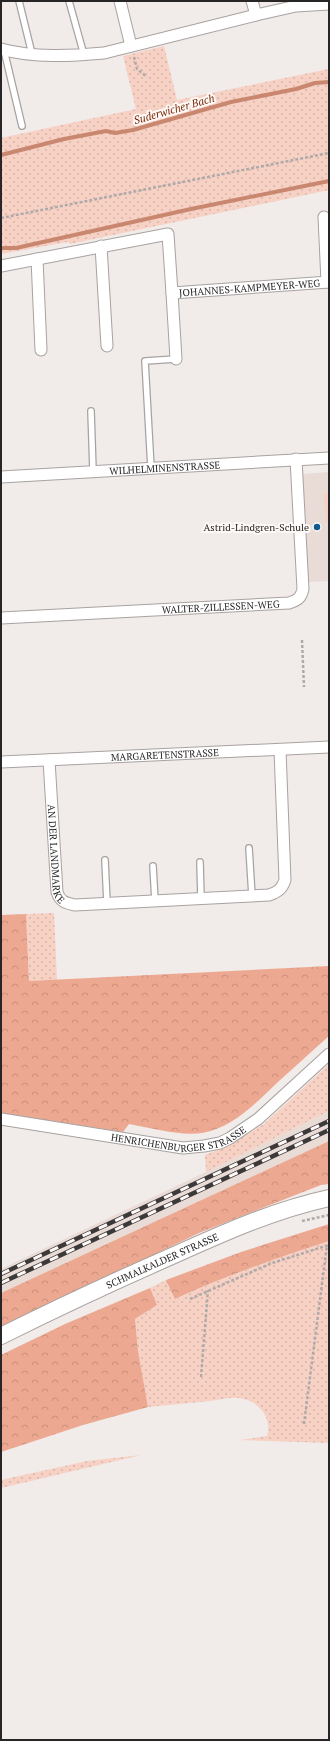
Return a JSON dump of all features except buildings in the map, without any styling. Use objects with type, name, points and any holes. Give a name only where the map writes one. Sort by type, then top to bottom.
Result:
[{"type":"main road","name":"SCHMALKALDER STRASSE","points":[[1,1336],[219,1235],[280,1212],[329,1198]]},
{"type":"street","points":[[120,1],[132,46]]},
{"type":"street","points":[[252,1],[256,15]]},
{"type":"street","points":[[2,50],[32,54],[84,55],[104,53],[296,6],[329,4]]},
{"type":"street","name":"JOHANNES-KAMPMEYER-WEG","points":[[172,293],[328,282],[324,217]]},
{"type":"street","name":"JOHANNES-KAMPMEYER-WEG","points":[[1,266],[168,234],[176,359]]},
{"type":"street","points":[[101,246],[107,346]]},
{"type":"street","points":[[37,259],[41,350]]},
{"type":"street","name":"WILHELMINENSTRASSE","points":[[1,477],[329,458]]},
{"type":"street","name":"WALTER-ZILLESSEN-WEG","points":[[1,618],[289,603],[298,600],[302,596],[303,589],[296,459]]},
{"type":"street","name":"MARGARETENSTRASSE","points":[[1,762],[280,750],[329,746]]},
{"type":"street","name":"AN DER LANDMARKE","points":[[49,760],[57,892],[59,898],[65,902],[75,905],[269,895],[277,892],[282,887],[285,880],[280,750]]},
{"type":"street","name":"HENRICHENBURGER STRASSE","points":[[1,1119],[183,1148],[220,1143],[230,1138],[258,1118],[329,1054]]},
{"type":"lane","points":[[19,1],[32,54]]},
{"type":"lane","points":[[69,1],[84,55]]},
{"type":"lane","points":[[2,50],[22,126]]},
{"type":"lane","points":[[151,468],[145,361],[176,359]]},
{"type":"lane","points":[[91,411],[94,471]]},
{"type":"lane","points":[[248,848],[252,896]]},
{"type":"lane","points":[[105,860],[107,903]]},
{"type":"lane","points":[[200,862],[201,899]]},
{"type":"lane","points":[[153,866],[155,901]]},
{"type":"path","points":[[132,46],[137,69],[147,77]]},
{"type":"path","points":[[1,218],[329,153]]},
{"type":"path","points":[[302,640],[304,687]]},
{"type":"path","points":[[297,1222],[329,1215]]},
{"type":"path","points":[[190,1299],[272,1263],[328,1245],[304,1424]]},
{"type":"path","points":[[201,1377],[208,1290]]},
{"type":"shaded area","points":[[164,46],[177,100],[329,69],[329,190],[70,244],[68,242],[1,254],[1,138],[136,109],[123,56]]},
{"type":"shaded area","name":"Astrid-Lindgren-Schule","points":[[329,472],[329,581],[308,582],[303,474]]},
{"type":"shaded area","points":[[329,493],[329,522],[326,522],[324,494]]},
{"type":"shaded area","points":[[54,913],[57,980],[29,981],[26,914]]},
{"type":"shaded area","points":[[329,1064],[329,1111],[206,1172],[205,1155],[228,1146],[264,1124]]},
{"type":"shaded area","points":[[329,1111],[329,1141],[1,1293],[1,1269],[206,1172]]},
{"type":"shaded area","points":[[329,1241],[329,1443],[240,1440],[267,1436],[268,1429],[268,1422],[262,1410],[257,1405],[245,1399],[231,1398],[148,1407],[138,1351],[135,1319],[157,1305],[150,1288],[166,1280],[176,1299],[251,1268]]},
{"type":"shaded area","points":[[141,1455],[1,1488],[1,1480],[87,1461]]},
{"type":"green space","points":[[26,914],[29,981],[329,966],[329,1036],[244,1113],[224,1126],[202,1133],[174,1133],[129,1124],[123,1132],[1,1113],[1,915]]},
{"type":"green space","points":[[329,1141],[329,1184],[321,1185],[199,1233],[1,1328],[1,1293]]},
{"type":"green space","points":[[329,1224],[329,1241],[251,1268],[175,1299],[166,1280],[241,1252]]},
{"type":"green space","points":[[150,1288],[157,1305],[135,1319],[138,1351],[148,1407],[83,1425],[1,1452],[1,1355],[65,1324]]},
{"type":"waterway","name":"Suderwicher Bach","points":[[1,155],[64,139],[106,131],[115,133],[133,130],[231,102],[296,89],[315,83],[329,82]]},
{"type":"waterway","name":"Suderwicher Bach","points":[[1,248],[16,248],[191,209],[329,181]]},
{"type":"railway","points":[[1,1274],[329,1121]]},
{"type":"railway","points":[[1,1283],[329,1130]]},
{"type":"place","name":"Astrid-Lindgren-Schule","points":[[317,527]]}]
